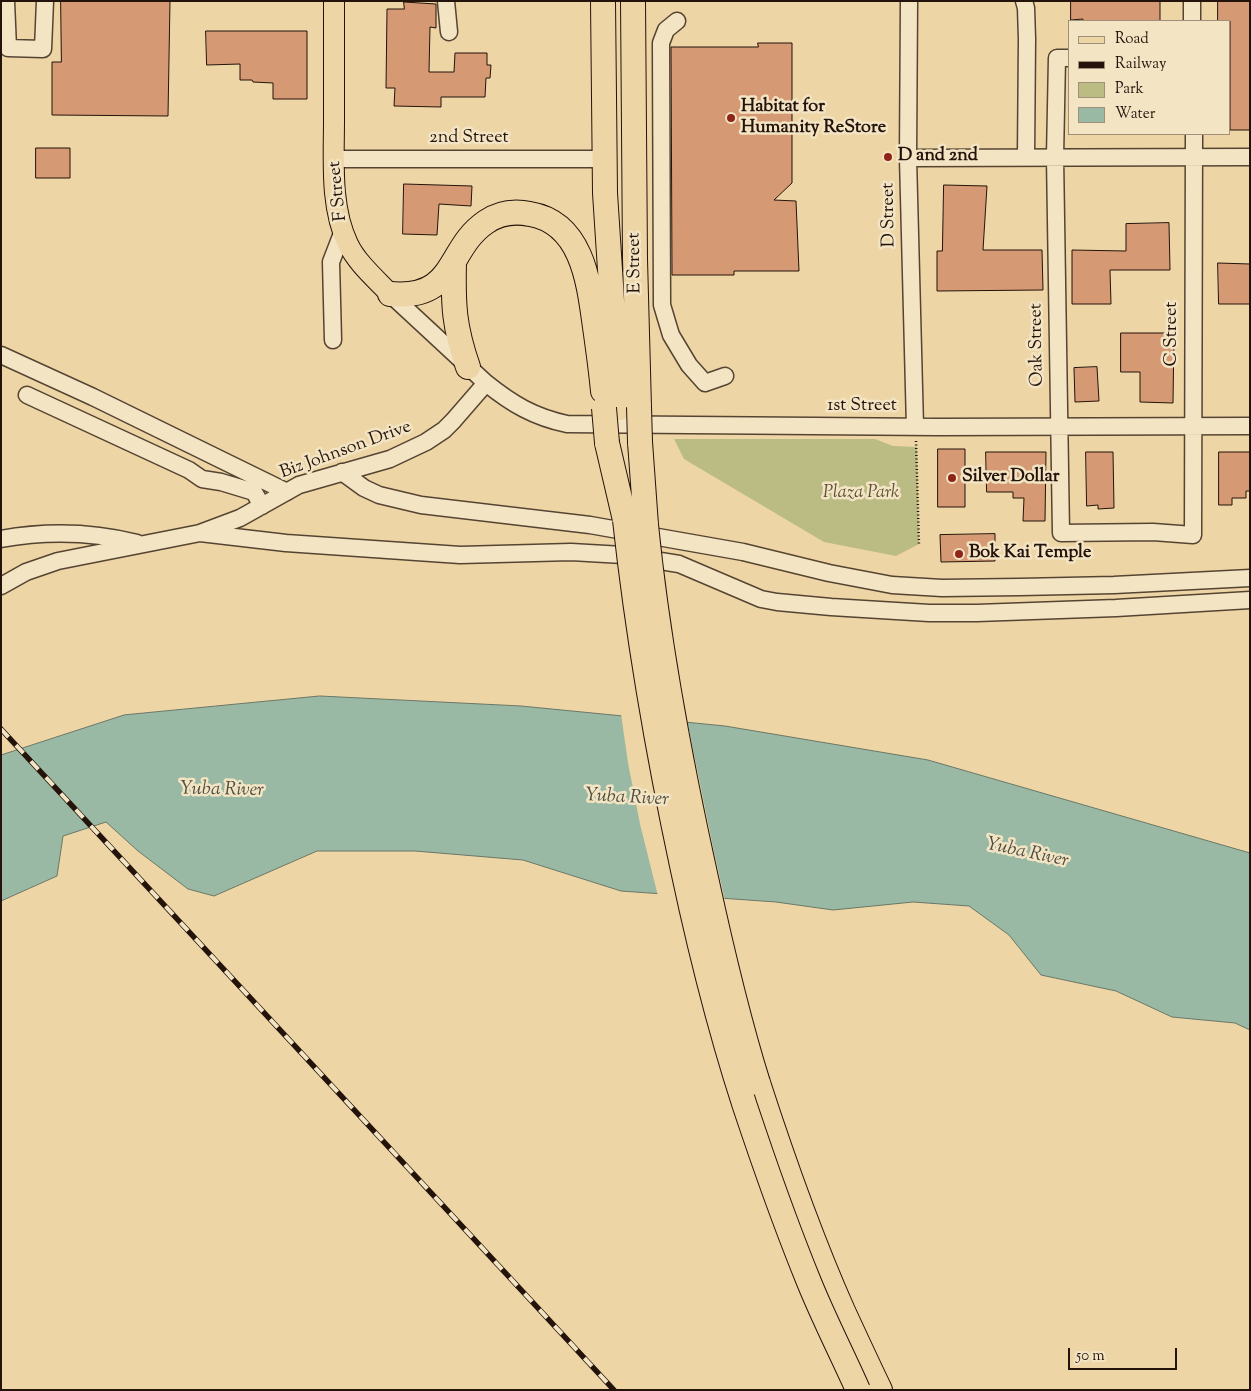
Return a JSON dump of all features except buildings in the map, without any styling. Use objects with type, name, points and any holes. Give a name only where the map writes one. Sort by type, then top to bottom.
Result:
[{"type":"highway","name":"E Street","points":[[603,1],[604,159],[622,442],[635,523]]},
{"type":"highway","name":"E Street","points":[[621,408],[635,258],[635,3]]},
{"type":"highway","points":[[390,294],[404,295],[423,291],[439,282],[479,227],[487,221],[504,214],[519,213],[535,214],[550,221],[563,231],[579,255],[589,284],[601,374],[621,408]]},
{"type":"highway","points":[[454,263],[456,329],[468,367]]},
{"type":"highway","points":[[635,523],[633,593],[656,734],[674,830],[713,999],[754,1133],[790,1232],[810,1284],[858,1390]]},
{"type":"highway","points":[[635,523],[660,643],[672,718],[699,846],[743,1035],[783,1158],[808,1227],[842,1310],[880,1390]]},
{"type":"main road","name":"F Street","points":[[334,1],[335,192],[338,213],[348,244],[357,258],[390,294]]},
{"type":"street","points":[[6,1],[8,48],[28,50],[44,49],[44,1]]},
{"type":"street","points":[[446,1],[449,32]]},
{"type":"street","name":"D Street","points":[[909,1],[908,158],[915,427]]},
{"type":"street","points":[[1024,1],[1026,8],[1026,157]]},
{"type":"street","points":[[1192,1],[1192,20]]},
{"type":"street","points":[[677,21],[666,30],[661,43],[662,305],[670,335],[689,365],[705,383],[725,376]]},
{"type":"street","name":"Oak Street","points":[[1063,58],[1056,157],[1061,533],[1144,532],[1193,535]]},
{"type":"street","name":"C Street","points":[[1193,535],[1194,135]]},
{"type":"street","points":[[908,158],[1250,157]]},
{"type":"street","name":"2nd Street","points":[[335,159],[604,159]]},
{"type":"street","points":[[332,340],[331,262],[343,231]]},
{"type":"street","name":"F Street","points":[[390,294],[486,383]]},
{"type":"street","points":[[1,355],[101,401],[287,492]]},
{"type":"street","name":"1st Street","points":[[486,383],[518,407],[536,416],[567,424],[915,427],[1250,426]]},
{"type":"street","name":"Biz Johnson Drive","points":[[1,586],[41,566],[81,556],[200,533],[240,518],[300,485],[390,459],[426,442],[444,430],[486,383]]},
{"type":"street","points":[[27,395],[189,470],[202,479],[221,482],[254,492],[262,506]]},
{"type":"street","points":[[342,472],[364,488],[421,505],[590,525],[736,551],[829,573],[892,585],[942,588],[1020,588],[1250,578]]},
{"type":"street","points":[[200,533],[291,544],[453,554],[571,552],[623,556],[679,564],[761,599],[831,607],[929,613],[986,613],[1250,600]]},
{"type":"street","points":[[1,540],[32,535],[78,535],[111,536],[144,544]]},
{"type":"path","points":[[915,427],[919,544]]},
{"type":"green space","name":"Plaza Park","points":[[674,439],[875,439],[893,446],[917,447],[919,544],[896,556],[824,542],[684,459]]},
{"type":"water","name":"Yuba River","points":[[320,696],[521,706],[725,726],[928,760],[1250,853],[1250,1030],[1235,1023],[1172,1017],[1116,991],[1041,975],[1009,935],[969,906],[913,902],[833,910],[776,902],[621,891],[523,860],[415,851],[317,851],[214,896],[188,889],[138,851],[106,822],[63,836],[57,876],[1,901],[1,755],[124,715]]},
{"type":"pier","points":[[621,714],[687,720],[725,901],[658,896],[640,824]]},
{"type":"railway","points":[[1,729],[614,1390]]},
{"type":"place","name":"Habitat for Humanity ReStore","points":[[731,118]]},
{"type":"place","name":"D and 2nd","points":[[888,157]]},
{"type":"place","name":"Silver Dollar","points":[[952,478]]},
{"type":"place","name":"Bok Kai Temple","points":[[959,554]]}]
